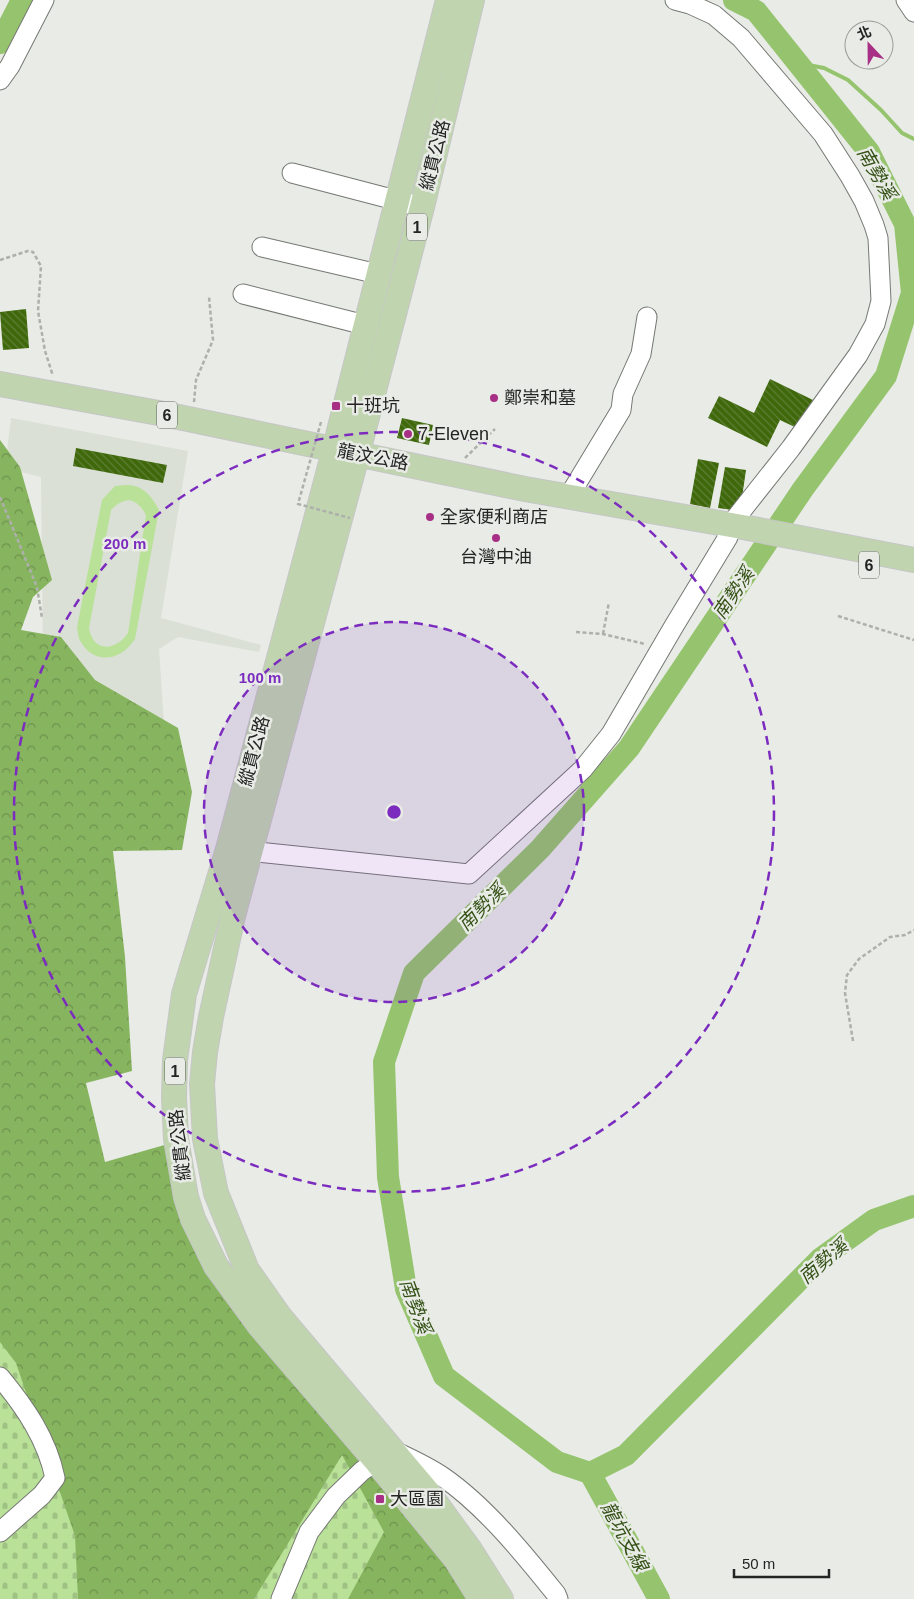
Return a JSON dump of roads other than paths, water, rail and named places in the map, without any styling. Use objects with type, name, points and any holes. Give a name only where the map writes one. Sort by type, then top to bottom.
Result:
[{"type":"main road","name":"縱貫公路","points":[[448,0],[332,456],[239,850],[233,916],[204,1052],[202,1084],[205,1139],[216,1193],[247,1270],[384,1456],[456,1559],[481,1599]]},
{"type":"main road","name":"縱貫公路","points":[[472,0],[422,207],[355,460],[239,850],[184,994],[175,1060],[174,1097],[176,1139],[186,1197],[193,1220],[216,1266],[260,1326],[384,1456],[427,1490],[470,1550],[501,1599]]},
{"type":"main road","name":"龍汶公路","points":[[0,384],[192,420],[332,456]]},
{"type":"main road","name":"龍汶公路","points":[[0,399],[468,480],[524,494],[737,532]]},
{"type":"main road","name":"龍汶公路","points":[[524,494],[569,496],[737,532]]},
{"type":"main road","name":"6","points":[[737,532],[826,550],[914,573]]},
{"type":"main road","name":"6","points":[[826,550],[914,560]]},
{"type":"street","points":[[0,80],[10,66],[44,0]]},
{"type":"street","points":[[239,850],[469,874],[584,770],[611,734],[661,648],[797,441],[858,355],[875,324],[882,301],[878,238],[864,201],[850,176],[823,134],[740,38],[714,15],[690,4],[675,0]]},
{"type":"street","points":[[906,0],[914,12]]},
{"type":"street","points":[[292,173],[422,207]]},
{"type":"street","points":[[262,247],[378,274]]},
{"type":"street","points":[[244,294],[365,325]]},
{"type":"street","points":[[569,496],[621,410],[623,394],[641,354],[647,317]]},
{"type":"street","points":[[0,1377],[36,1426],[51,1459],[55,1478],[42,1495],[0,1532]]},
{"type":"street","points":[[281,1599],[309,1532],[336,1496],[362,1471],[384,1456],[420,1463],[444,1478],[484,1511],[529,1560],[558,1599]]},
{"type":"waterway","name":"南勢溪","points":[[0,43],[22,0]]},
{"type":"waterway","name":"南勢溪","points":[[734,0],[756,11],[869,152],[905,224],[912,293],[886,376],[803,489],[629,748],[540,849],[414,973],[384,1062],[388,1177],[406,1289],[444,1376],[557,1462],[590,1473],[626,1455],[820,1259],[874,1220],[914,1206]]},
{"type":"waterway","points":[[798,63],[824,68],[848,80],[881,110],[902,133],[914,139]]},
{"type":"waterway","name":"龍坑支線","points":[[590,1473],[659,1599]]},
{"type":"place","name":"鄭崇和墓","points":[[494,398]]},
{"type":"place","name":"十班坑","points":[[336,406]]},
{"type":"place","name":"7-Eleven","points":[[408,434]]},
{"type":"place","name":"全家便利商店","points":[[430,517]]},
{"type":"place","name":"台灣中油","points":[[496,538]]},
{"type":"place","name":"大區園","points":[[380,1499]]}]
